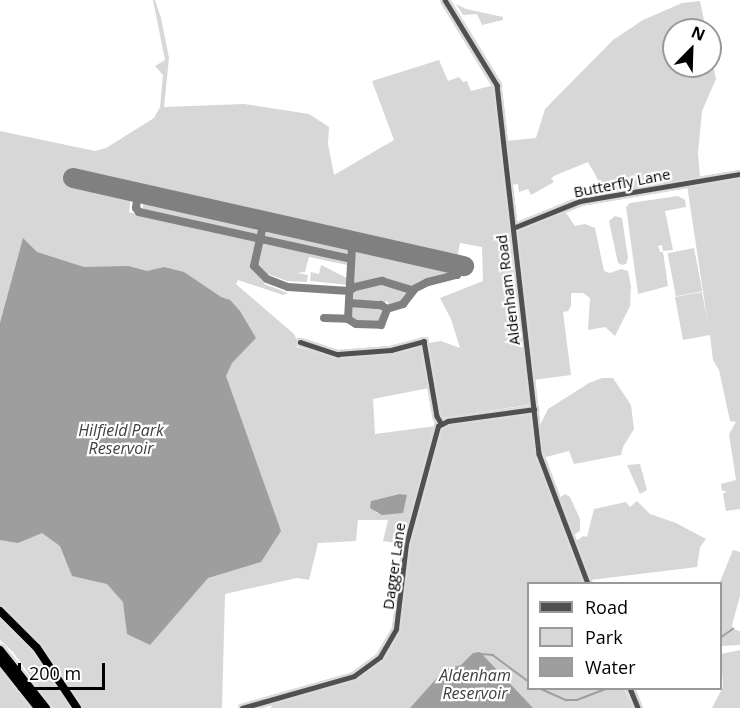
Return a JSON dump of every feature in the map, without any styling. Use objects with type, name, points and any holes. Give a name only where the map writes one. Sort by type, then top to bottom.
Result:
[{"type":"highway","points":[[0,611],[42,654],[77,708]]},
{"type":"highway","points":[[0,650],[46,708]]},
{"type":"highway","points":[[0,660],[38,708]]},
{"type":"street","name":"Aldenham Road","points":[[445,0],[496,82],[540,459],[587,582]]},
{"type":"street","name":"Butterfly Lane","points":[[513,228],[580,201],[740,174]]},
{"type":"street","points":[[300,342],[338,354],[391,350],[424,342],[437,416],[441,423],[534,409]]},
{"type":"street","name":"Dagger Lane","points":[[242,708],[354,676],[366,669],[385,650],[396,629],[406,544],[435,435],[441,423]]},
{"type":"street","points":[[631,690],[638,708]]},
{"type":"green space","points":[[153,0],[155,0],[161,18],[169,58],[164,107],[244,104],[309,114],[329,127],[328,144],[334,175],[394,140],[372,81],[439,60],[448,81],[459,77],[463,82],[467,81],[471,91],[494,85],[529,405],[441,418],[429,343],[441,341],[460,348],[451,319],[440,298],[483,281],[482,247],[460,243],[457,258],[74,172],[71,184],[131,198],[129,212],[141,215],[144,200],[346,246],[350,251],[347,265],[309,257],[305,272],[297,273],[308,275],[307,282],[287,281],[268,274],[266,277],[256,267],[255,270],[265,280],[264,284],[288,293],[283,295],[238,280],[236,284],[294,334],[298,342],[296,347],[333,357],[383,354],[421,346],[429,388],[373,399],[375,434],[436,426],[403,544],[383,541],[388,520],[358,520],[356,541],[318,543],[309,580],[297,578],[225,594],[222,708],[80,708],[44,653],[0,606],[0,131],[95,151],[106,148],[154,118],[160,107],[163,75],[155,66],[165,60]],"holes":[[[399,494],[407,499],[376,513],[371,501]]]},
{"type":"green space","points":[[700,1],[704,18],[662,18],[662,78],[716,78],[702,111],[698,153],[700,178],[606,194],[588,162],[556,175],[551,178],[554,182],[531,195],[528,189],[519,192],[518,184],[511,185],[506,141],[536,138],[545,109],[613,40],[643,20],[682,3]]},
{"type":"green space","points":[[456,4],[466,9],[503,17],[503,20],[482,25],[477,14],[463,15]]},
{"type":"green space","points":[[740,176],[740,509],[726,511],[723,494],[727,491],[722,491],[721,484],[736,480],[729,434],[736,422],[730,421],[719,370],[713,360],[710,335],[683,340],[675,297],[702,292],[708,325],[687,185]]},
{"type":"green space","points":[[678,196],[685,200],[686,207],[665,211],[673,250],[663,251],[662,245],[658,246],[660,252],[663,252],[668,286],[638,294],[626,207],[630,203]]},
{"type":"green space","points":[[564,210],[575,226],[585,224],[595,228],[604,271],[610,273],[621,269],[628,271],[631,286],[630,306],[615,336],[605,327],[588,330],[590,298],[583,293],[571,293],[571,306],[568,311],[563,312],[571,375],[533,380],[516,230]]},
{"type":"green space","points":[[615,216],[622,218],[628,258],[626,264],[622,265],[618,263],[609,221]]},
{"type":"green space","points":[[356,248],[454,270],[455,274],[426,281],[412,288],[382,280],[353,286],[353,252]]},
{"type":"green space","points":[[694,248],[702,291],[676,296],[667,253]]},
{"type":"green space","points":[[321,265],[349,279],[349,285],[310,281],[311,272],[319,274]]},
{"type":"green space","points":[[382,283],[411,293],[405,300],[388,307],[388,301],[382,304],[353,302],[355,288]]},
{"type":"green space","points":[[363,304],[382,308],[379,322],[359,322],[352,317],[353,305]]},
{"type":"green space","points":[[602,378],[613,378],[631,405],[634,429],[621,455],[574,464],[569,451],[542,458],[538,429],[548,409],[589,383]]},
{"type":"green space","points":[[530,411],[537,460],[585,582],[527,582],[527,690],[624,690],[633,708],[269,708],[272,707],[270,702],[360,675],[384,656],[397,632],[406,550],[441,426]]},
{"type":"green space","points":[[640,464],[647,490],[640,494],[627,465]]},
{"type":"green space","points":[[565,494],[570,497],[580,519],[580,531],[572,536],[558,499]]},
{"type":"green space","points":[[637,501],[650,514],[676,523],[706,539],[700,547],[697,567],[590,580],[575,542],[583,536],[587,537],[594,509],[626,502],[630,507]]},
{"type":"green space","points":[[733,550],[740,552],[740,596],[732,625],[733,629],[740,631],[740,645],[722,646],[722,582],[720,582]]},
{"type":"green space","points":[[0,614],[28,641],[75,708],[53,708],[13,652],[0,640]]},
{"type":"green space","points":[[740,650],[740,708],[712,708],[723,687],[722,654]]},
{"type":"green space","points":[[0,666],[25,697],[33,708],[0,708]]},
{"type":"water","name":"Hilfield Park Reservoir","points":[[23,238],[37,252],[84,267],[128,266],[147,271],[164,267],[184,272],[221,297],[230,300],[240,311],[256,338],[232,363],[226,376],[281,531],[261,562],[208,578],[150,645],[127,634],[123,602],[107,584],[72,576],[60,546],[42,533],[18,543],[0,540],[0,323]]},
{"type":"water","points":[[399,494],[407,495],[403,513],[382,515],[370,508],[371,501]]},
{"type":"water","name":"Aldenham Reservoir","points":[[480,652],[533,708],[410,708],[445,669],[461,665],[473,653]]},
{"type":"waterway","points":[[722,637],[733,629]]},
{"type":"waterway","points":[[482,654],[493,655],[527,680]]},
{"type":"waterway","points":[[544,690],[566,700],[577,700],[603,690]]},
{"type":"taxiway","points":[[144,194],[137,199],[136,208],[139,212],[351,259]]},
{"type":"taxiway","points":[[264,221],[254,266],[267,279],[288,287],[349,291],[355,287],[382,281],[412,290],[428,282],[457,275],[459,267],[455,264]]},
{"type":"taxiway","points":[[348,319],[352,247],[359,242]]},
{"type":"taxiway","points":[[324,318],[348,319],[356,324],[381,325],[387,309],[403,304],[414,290]]},
{"type":"taxiway","points":[[349,303],[381,305],[387,309]]},
{"type":"runway","points":[[73,178],[464,266]]}]
